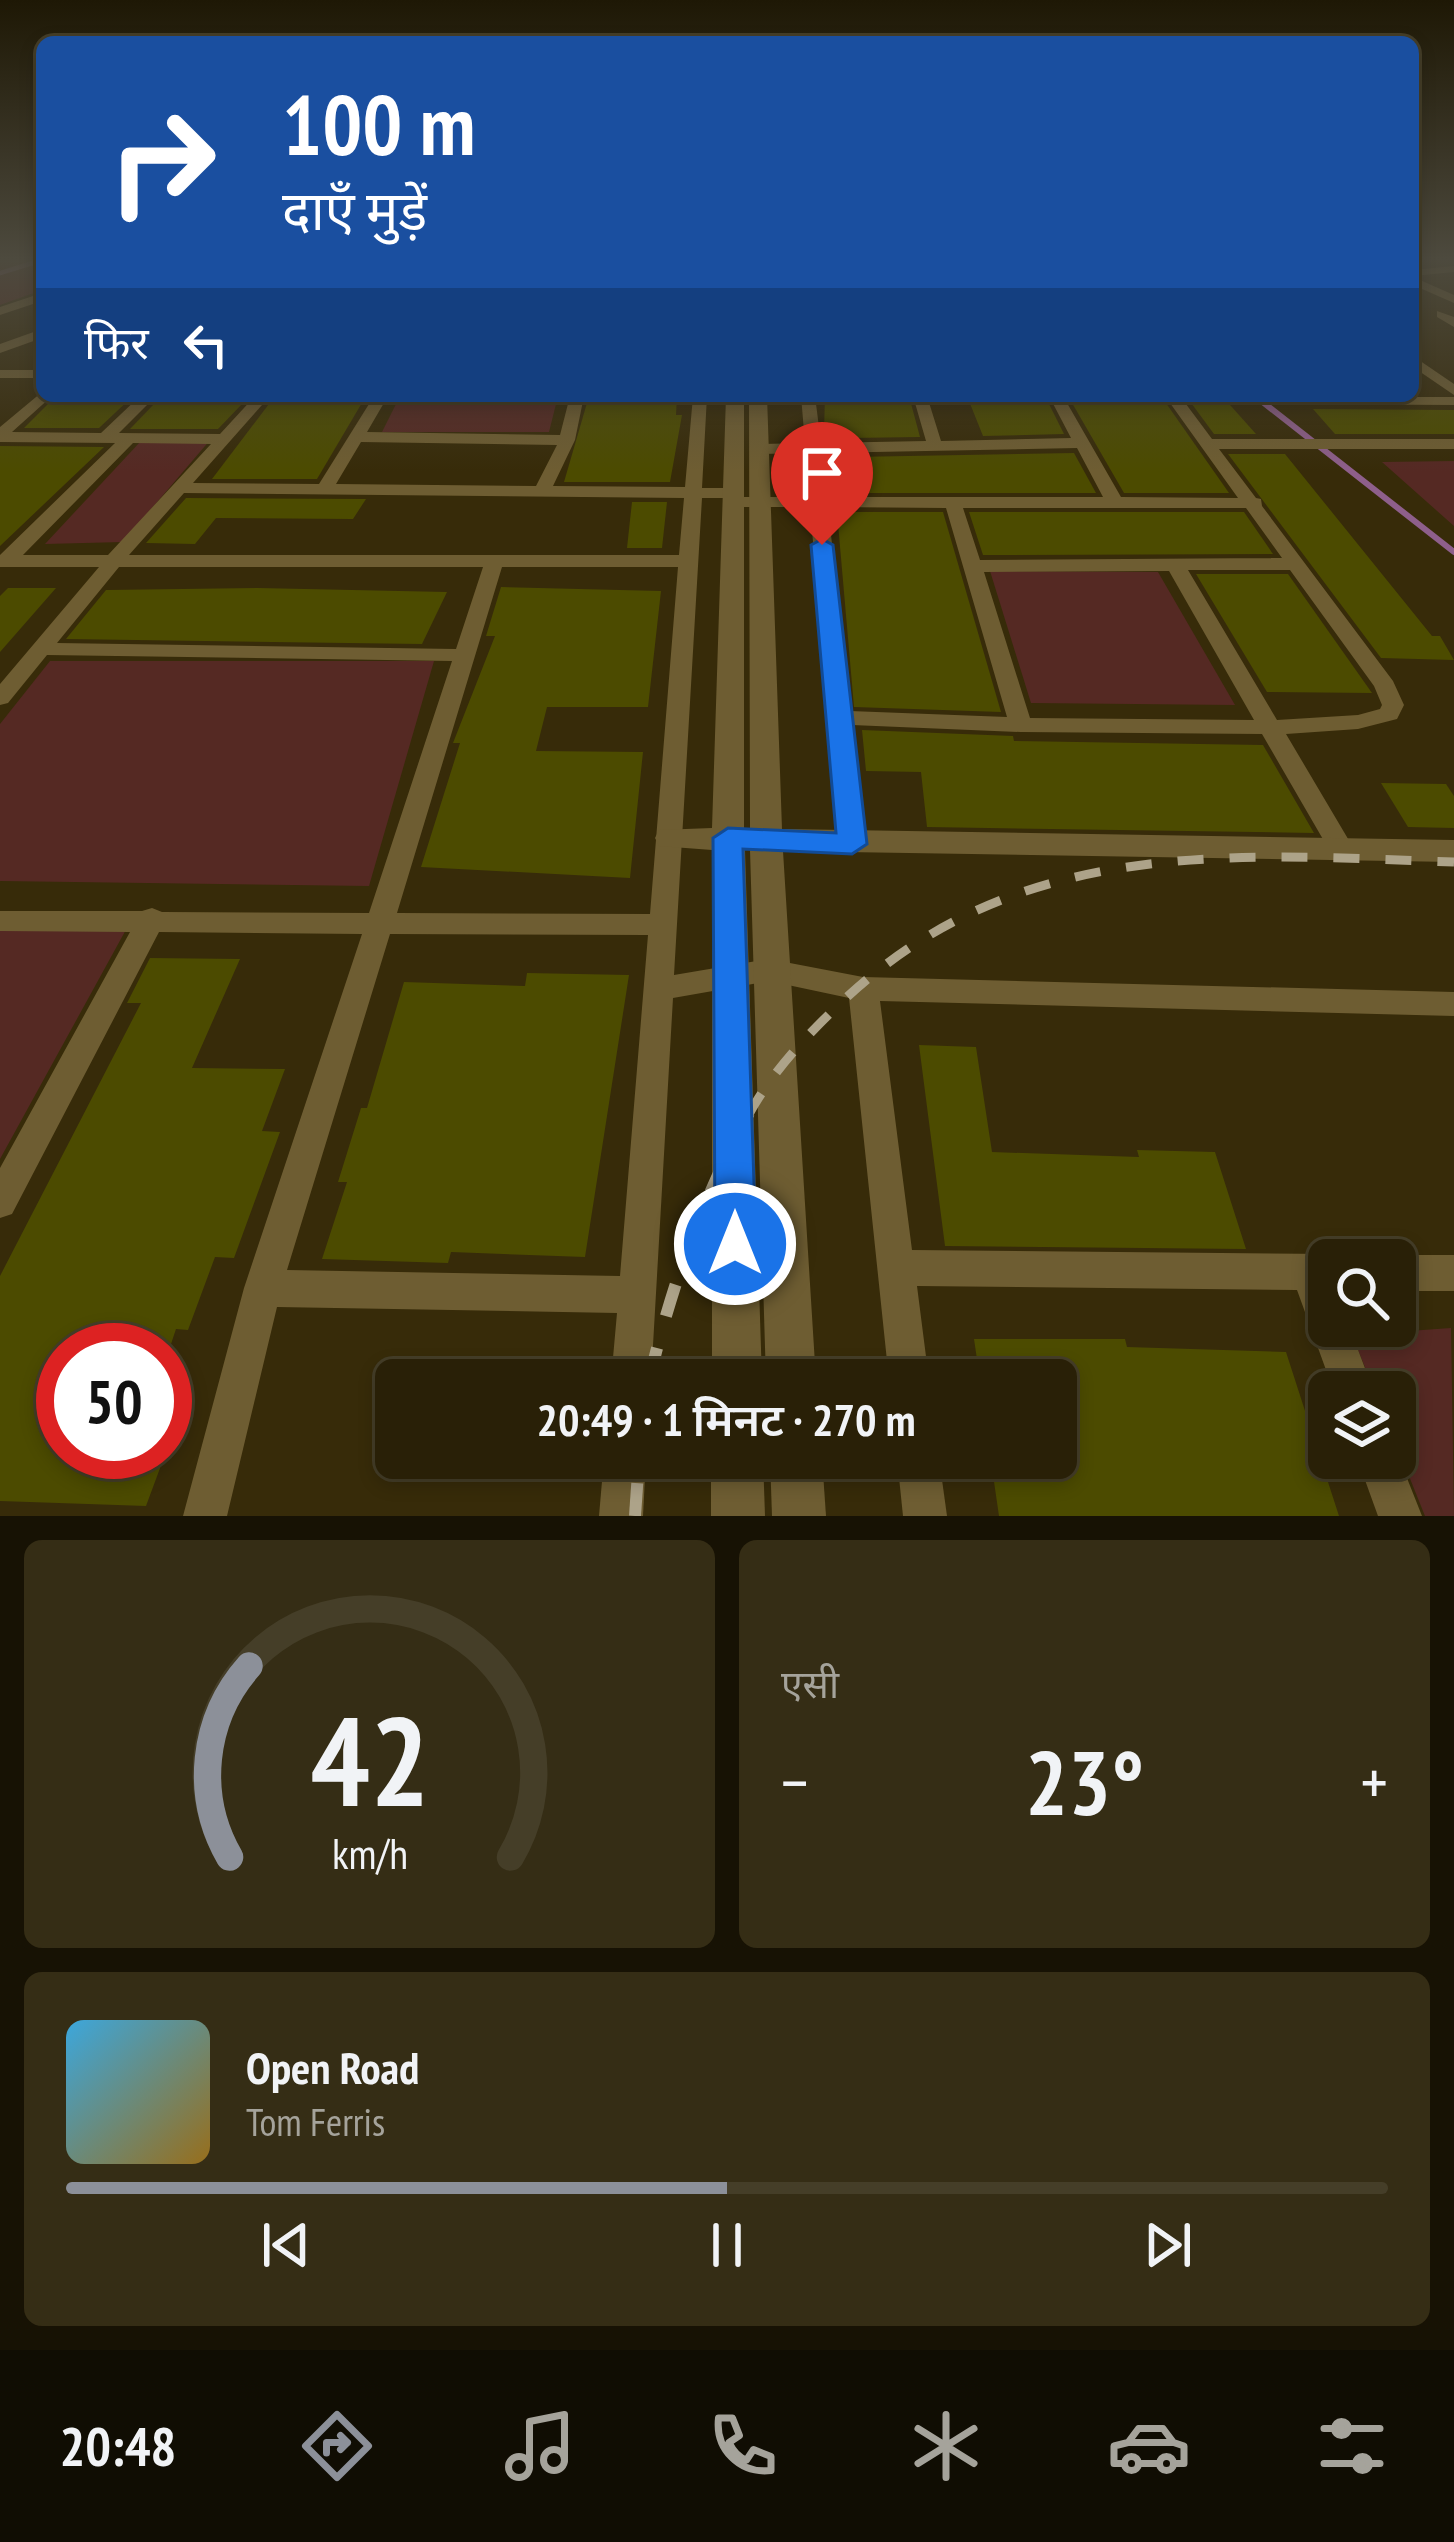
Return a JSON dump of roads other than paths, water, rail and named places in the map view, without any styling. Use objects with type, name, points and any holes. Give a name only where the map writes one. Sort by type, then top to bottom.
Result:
[{"type":"main road","points":[[735,402],[766,839],[790,1359]]},
{"type":"main road","points":[[737,1359],[728,838],[742,499],[759,449],[758,402]]},
{"type":"main road","points":[[671,838],[1344,854],[1454,851]]},
{"type":"main road","points":[[737,1479],[738,1516]]},
{"type":"main road","points":[[797,1479],[799,1516]]},
{"type":"street","points":[[0,349],[36,335]]},
{"type":"street","points":[[1419,362],[1454,362]]},
{"type":"street","points":[[1419,365],[1454,391]]},
{"type":"street","points":[[0,374],[36,374]]},
{"type":"street","points":[[1419,401],[1454,401]]},
{"type":"street","points":[[0,436],[38,402]]},
{"type":"street","points":[[106,437],[143,402]]},
{"type":"street","points":[[0,698],[109,566],[257,402]]},
{"type":"street","points":[[324,490],[378,402]]},
{"type":"street","points":[[544,488],[567,440],[576,402]]},
{"type":"street","points":[[632,1359],[699,402]]},
{"type":"street","points":[[809,402],[852,844]]},
{"type":"street","points":[[922,402],[934,446]]},
{"type":"street","points":[[1059,402],[1115,502]]},
{"type":"street","points":[[841,718],[1021,725],[1273,725],[1383,719],[1393,705],[1385,686],[1177,402]]},
{"type":"street","points":[[0,411],[28,411]]},
{"type":"street","points":[[0,436],[227,439]]},
{"type":"street","points":[[2,566],[129,437]]},
{"type":"street","points":[[360,437],[567,440]]},
{"type":"street","points":[[759,449],[1082,443]]},
{"type":"street","points":[[1210,444],[1454,444]]},
{"type":"street","points":[[184,488],[544,488],[817,502],[1255,503]]},
{"type":"street","points":[[953,502],[1021,725]]},
{"type":"street","points":[[975,566],[1298,564]]},
{"type":"street","points":[[2,566],[688,568]]},
{"type":"street","points":[[1176,566],[1273,725],[1344,854]]},
{"type":"street","points":[[205,1516],[263,1288],[492,568]]},
{"type":"street","points":[[41,649],[462,655]]},
{"type":"street","points":[[0,921],[152,918],[664,925]]},
{"type":"street","points":[[0,1202],[152,918]]},
{"type":"street","points":[[658,989],[733,972],[769,970],[863,989],[1454,1004]]},
{"type":"street","points":[[863,989],[907,1359]]},
{"type":"street","points":[[896,1268],[1308,1272]]},
{"type":"street","points":[[1416,1275],[1452,1278]]},
{"type":"street","points":[[263,1288],[637,1295]]},
{"type":"street","points":[[621,1516],[624,1479]]},
{"type":"street","points":[[921,1479],[925,1516]]},
{"type":"street","points":[[1386,1479],[1400,1516]]},
{"type":"waterway","points":[[1263,402],[1454,552]]},
{"type":"railway","points":[[748,1116],[768,1083],[847,997],[914,945],[985,907],[1058,881],[1133,866],[1291,857],[1454,862]]},
{"type":"railway","points":[[655,1359],[690,1243],[749,1113]]},
{"type":"railway","points":[[635,1516],[638,1479]]}]
